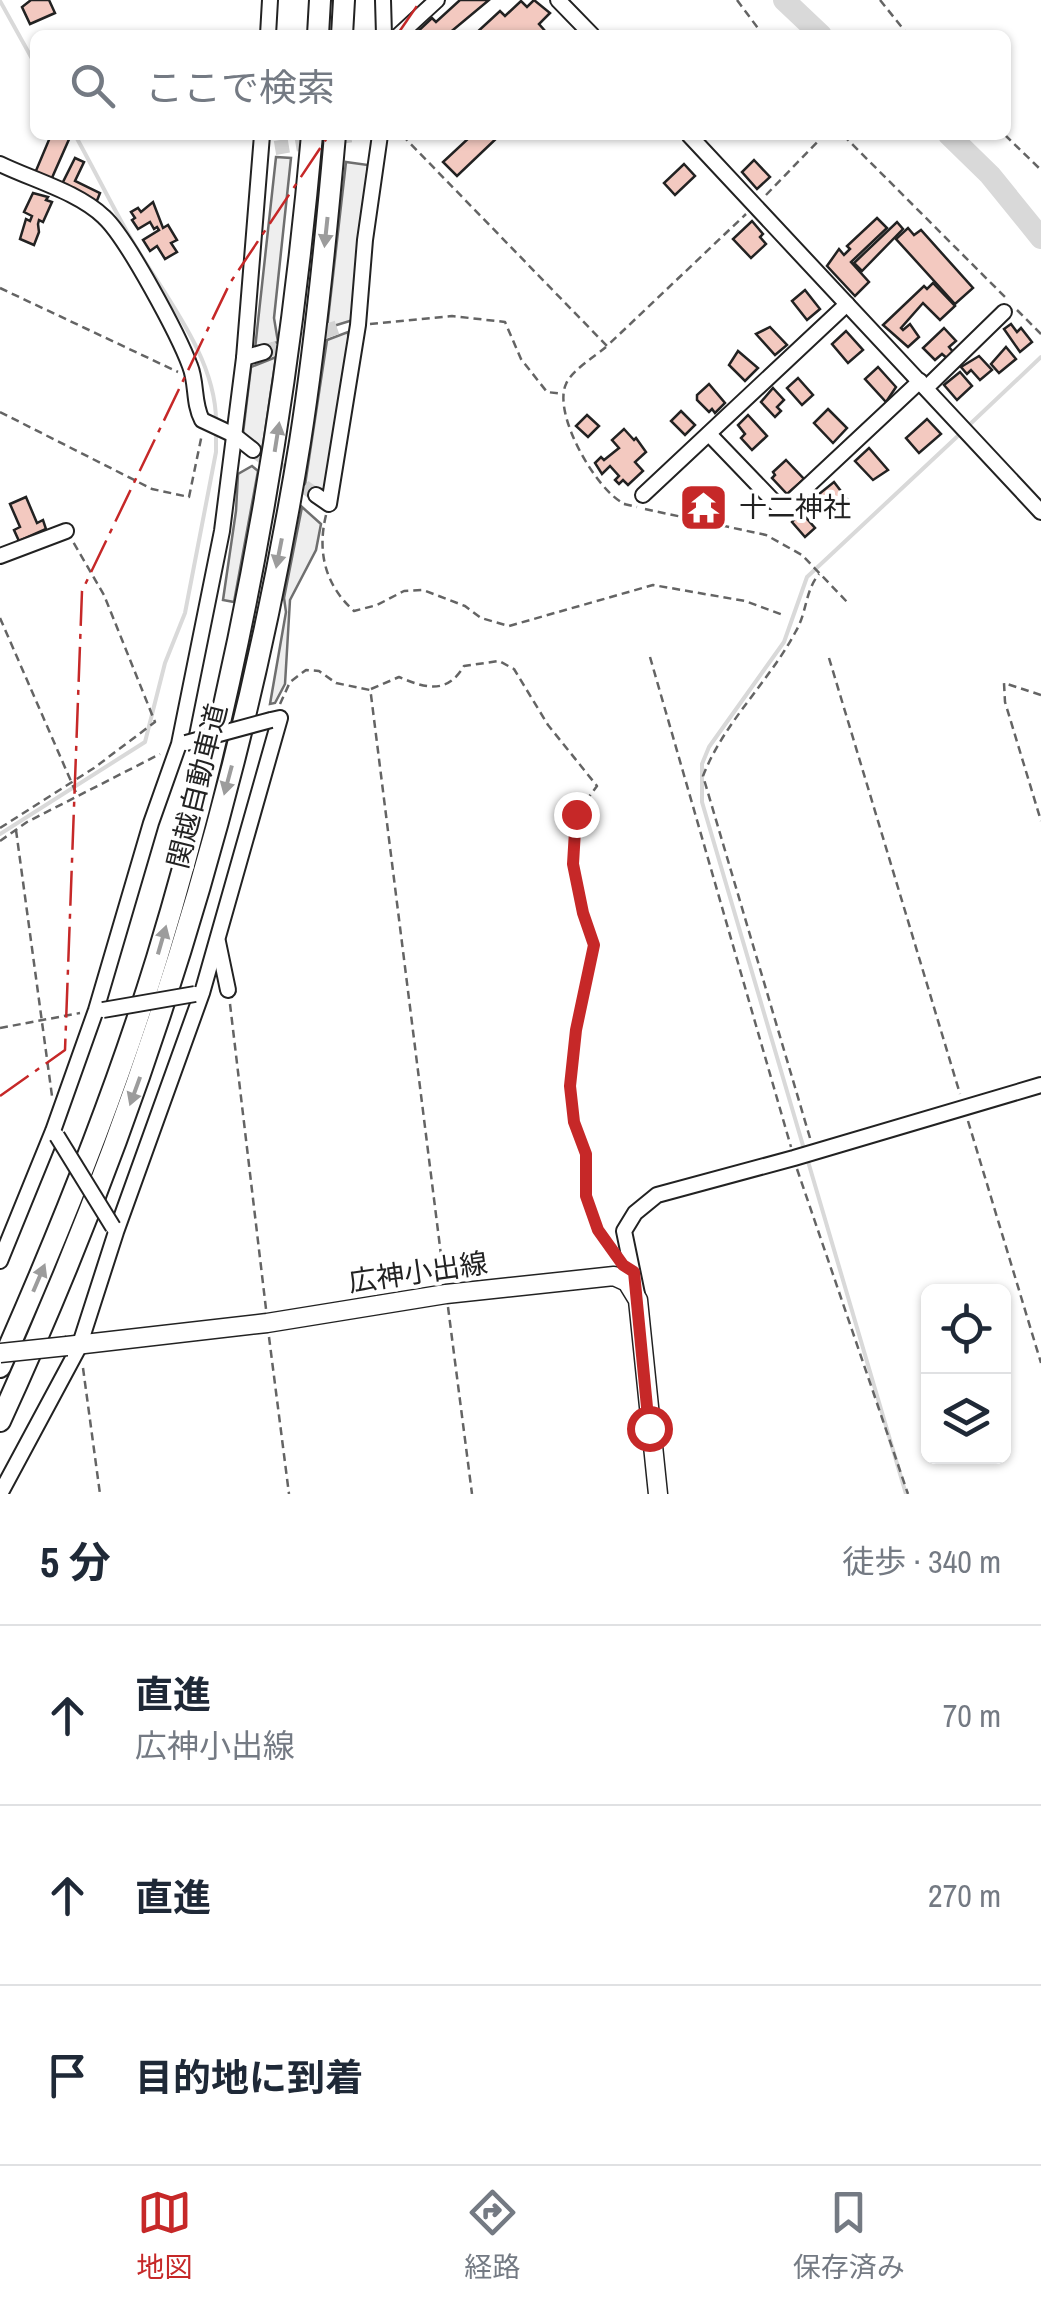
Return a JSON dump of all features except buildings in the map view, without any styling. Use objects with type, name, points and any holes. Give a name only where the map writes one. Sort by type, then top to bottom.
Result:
[{"type":"highway","points":[[318,30],[320,0]]},
{"type":"highway","points":[[342,30],[344,0]]},
{"type":"highway","name":"関越自動車道","points":[[0,1368],[52,1248],[124,1056],[157,959],[210,766],[261,538],[294,325],[312,140]]},
{"type":"highway","name":"関越自動車道","points":[[0,1422],[65,1274],[144,1067],[227,785],[259,652],[300,444],[335,140]]},
{"type":"main road","name":"広神小出線","points":[[0,1353],[73,1347],[446,1294],[614,1276],[627,1282],[638,1300]]},
{"type":"main road","points":[[638,1300],[658,1494]]},
{"type":"street","points":[[268,30],[270,0]]},
{"type":"street","points":[[384,0],[384,30]]},
{"type":"street","points":[[404,30],[437,0]]},
{"type":"street","points":[[558,0],[587,30]]},
{"type":"street","points":[[322,499],[358,326],[379,140]]},
{"type":"street","points":[[694,140],[1041,512]]},
{"type":"street","points":[[0,1261],[55,1134],[58,1116],[100,1010],[150,822],[182,744],[222,531],[266,143]]},
{"type":"street","points":[[0,164],[80,200],[104,218],[122,241],[183,349],[198,412],[208,424],[234,435],[252,450]]},
{"type":"street","points":[[643,494],[847,304]]},
{"type":"street","points":[[709,434],[782,510],[1004,312]]},
{"type":"street","points":[[338,327],[358,326]]},
{"type":"street","points":[[244,358],[264,352]]},
{"type":"street","points":[[0,556],[66,530]]},
{"type":"street","points":[[0,1494],[73,1347],[217,938],[275,719],[182,744]]},
{"type":"street","points":[[217,938],[228,990]]},
{"type":"street","points":[[100,1010],[198,994]]},
{"type":"street","points":[[638,1300],[624,1231],[636,1213],[657,1194],[815,1152],[1041,1084]]},
{"type":"street","points":[[55,1134],[114,1229]]},
{"type":"path","points":[[738,0],[759,30]]},
{"type":"path","points":[[880,0],[904,30]]},
{"type":"path","points":[[407,140],[608,346]]},
{"type":"path","points":[[819,140],[608,346],[567,380],[563,394],[567,420],[591,472],[613,498],[624,504],[766,535],[802,555],[848,603]]},
{"type":"path","points":[[848,140],[1041,334]]},
{"type":"path","points":[[1009,140],[1041,170]]},
{"type":"path","points":[[0,288],[193,380]]},
{"type":"path","points":[[358,326],[452,316],[505,322],[522,359],[547,392],[563,394]]},
{"type":"path","points":[[0,412],[152,490],[188,497],[198,467],[200,438],[208,424]]},
{"type":"path","points":[[624,504],[643,494]]},
{"type":"path","points":[[322,499],[321,552],[327,574],[354,612],[404,591],[423,590],[465,606],[481,618],[510,626],[652,584],[745,601],[783,614]]},
{"type":"path","points":[[0,828],[72,783],[155,722],[104,595],[66,530]]},
{"type":"path","points":[[815,1152],[703,776],[713,751],[799,628],[810,585],[820,574]]},
{"type":"path","points":[[0,618],[78,796]]},
{"type":"path","points":[[650,658],[794,1158],[908,1494]]},
{"type":"path","points":[[829,658],[1041,1363]]},
{"type":"path","points":[[275,719],[290,682],[306,670],[320,672],[351,688],[370,690],[399,677],[428,689],[440,688],[458,677],[464,666],[499,661],[514,669],[548,726],[597,786],[576,814],[573,864],[594,945],[576,1030],[570,1086],[574,1122],[586,1154],[586,1196],[598,1230],[623,1265],[634,1272]]},
{"type":"path","points":[[1041,695],[1004,683],[1005,702],[1041,820]]},
{"type":"path","points":[[370,690],[472,1494]]},
{"type":"path","points":[[0,840],[182,744]]},
{"type":"path","points":[[16,830],[51,1092],[58,1116]]},
{"type":"path","points":[[228,990],[289,1494]]},
{"type":"path","points":[[0,1028],[100,1010]]},
{"type":"path","points":[[73,1347],[100,1494]]},
{"type":"shaded area","points":[[276,157],[291,158],[274,318],[278,342],[255,349]]},
{"type":"shaded area","points":[[346,162],[368,165],[353,320],[327,328]]},
{"type":"shaded area","points":[[348,332],[349,350],[327,487],[317,493],[305,485],[327,340]]},
{"type":"shaded area","points":[[276,357],[262,452],[243,433],[251,367]]},
{"type":"shaded area","points":[[252,466],[258,471],[234,602],[223,600],[238,474]]},
{"type":"shaded area","points":[[302,507],[321,524],[316,550],[290,600],[285,684],[275,703],[270,704],[286,612],[284,598]]},
{"type":"waterway","points":[[784,0],[816,30]]},
{"type":"waterway","points":[[0,1],[30,55]]},
{"type":"waterway","points":[[78,140],[198,350],[214,398],[216,423]]},
{"type":"waterway","points":[[954,140],[990,175],[1041,238]]},
{"type":"waterway","points":[[967,427],[1041,357]]},
{"type":"waterway","points":[[0,834],[145,742],[165,663],[185,613],[216,452],[216,433]]},
{"type":"waterway","points":[[804,1149],[702,802],[702,764],[709,747],[784,642],[807,577],[960,434]]},
{"type":"waterway","points":[[807,1158],[906,1494]]},
{"type":"tunnel","points":[[275,148],[323,140]]},
{"type":"tunnel","points":[[264,352],[338,327]]},
{"type":"tunnel","points":[[253,450],[316,495]]},
{"type":"power","points":[[400,30],[421,0]]},
{"type":"power","points":[[0,1096],[65,1050],[82,591],[230,283],[326,140]]},
{"type":"place","name":"十二神社","points":[[704,507]]},
{"type":"route","points":[[576,814],[573,864],[594,945],[576,1030],[570,1086],[574,1122],[586,1154],[586,1196],[598,1230],[623,1265],[634,1272],[649,1428]]}]
